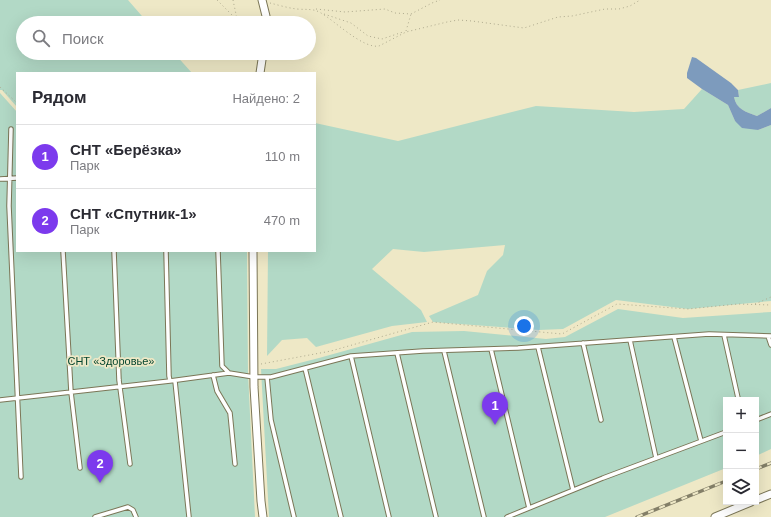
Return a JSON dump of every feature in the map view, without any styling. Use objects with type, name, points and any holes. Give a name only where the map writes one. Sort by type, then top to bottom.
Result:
[{"type":"street","points":[[263,0],[266,16]]},
{"type":"street","points":[[260,72],[262,60]]},
{"type":"street","points":[[253,252],[254,377],[263,517]]},
{"type":"street","points":[[759,499],[771,494]]},
{"type":"street","points":[[715,517],[744,505]]},
{"type":"lane","points":[[11,129],[9,179],[21,476]]},
{"type":"lane","points":[[0,179],[16,178]]},
{"type":"lane","points":[[63,252],[71,392],[80,468]]},
{"type":"lane","points":[[114,252],[119,380],[130,464]]},
{"type":"lane","points":[[166,252],[170,382]]},
{"type":"lane","points":[[218,252],[222,366],[229,373]]},
{"type":"lane","points":[[0,400],[170,382],[229,373],[254,377],[267,377],[351,356],[538,347],[709,334],[770,336],[771,345]]},
{"type":"lane","points":[[724,335],[738,397]]},
{"type":"lane","points":[[674,336],[701,441]]},
{"type":"lane","points":[[630,340],[656,458]]},
{"type":"lane","points":[[583,343],[602,420]]},
{"type":"lane","points":[[538,347],[573,490]]},
{"type":"lane","points":[[491,349],[529,508]]},
{"type":"lane","points":[[444,351],[484,517]]},
{"type":"lane","points":[[397,353],[436,517]]},
{"type":"lane","points":[[351,356],[390,517]]},
{"type":"lane","points":[[305,368],[340,517]]},
{"type":"lane","points":[[213,375],[217,391],[230,413],[235,464]]},
{"type":"lane","points":[[267,377],[271,420],[294,517]]},
{"type":"lane","points":[[175,381],[189,517]]},
{"type":"lane","points":[[759,419],[771,414]]},
{"type":"lane","points":[[507,517],[573,490],[723,433]]},
{"type":"lane","points":[[95,517],[128,507],[133,510],[136,517]]},
{"type":"path","points":[[217,0],[233,16]]},
{"type":"path","points":[[233,0],[236,16]]},
{"type":"path","points":[[263,0],[297,9],[345,12],[385,9],[395,13],[411,14],[440,0]]},
{"type":"path","points":[[307,9],[346,20],[368,36],[382,39],[432,25],[458,20],[524,28],[558,17],[630,6],[640,0]]},
{"type":"path","points":[[321,13],[358,39],[375,47],[406,32],[411,14]]},
{"type":"path","points":[[0,87],[16,102]]},
{"type":"path","points":[[254,366],[331,351],[432,322],[562,334],[617,304],[688,309],[756,304],[771,297]]},
{"type":"path","points":[[746,304],[771,305]]},
{"type":"green space","points":[[0,0],[128,0],[142,16],[16,16],[16,60],[180,60],[191,72],[16,72],[16,106],[2,90],[0,90]]},
{"type":"green space","points":[[771,83],[771,108],[757,116],[739,107],[735,101],[734,97],[739,97],[738,90]]},
{"type":"green space","points":[[702,89],[728,105],[735,121],[758,130],[771,125],[771,301],[688,309],[616,300],[563,329],[539,330],[433,322],[429,316],[478,295],[487,271],[503,255],[505,245],[424,252],[393,249],[372,269],[421,310],[427,322],[392,326],[316,347],[307,338],[282,340],[267,356],[268,252],[316,252],[316,123],[398,141],[536,106],[634,112],[684,109]]},
{"type":"green space","name":"СНТ «Здоровье»","points":[[0,93],[16,111],[16,252],[247,252],[248,373],[255,517],[0,517]]},
{"type":"green space","points":[[618,309],[683,318],[771,312],[771,449],[759,455],[759,397],[723,397],[723,469],[605,517],[269,517],[261,369],[276,369],[412,332],[464,331],[546,339],[565,337]]},
{"type":"water","points":[[692,57],[696,58],[731,83],[738,90],[739,97],[734,97],[735,101],[742,110],[757,116],[771,108],[771,125],[758,130],[742,128],[735,121],[728,105],[687,78]]},
{"type":"railway","points":[[759,468],[771,463]]},
{"type":"railway","points":[[637,517],[723,482]]},
{"type":"place","name":"СНТ «Берёзка»","points":[[495,425]]},
{"type":"place","name":"СНТ «Спутник-1»","points":[[100,483]]}]
